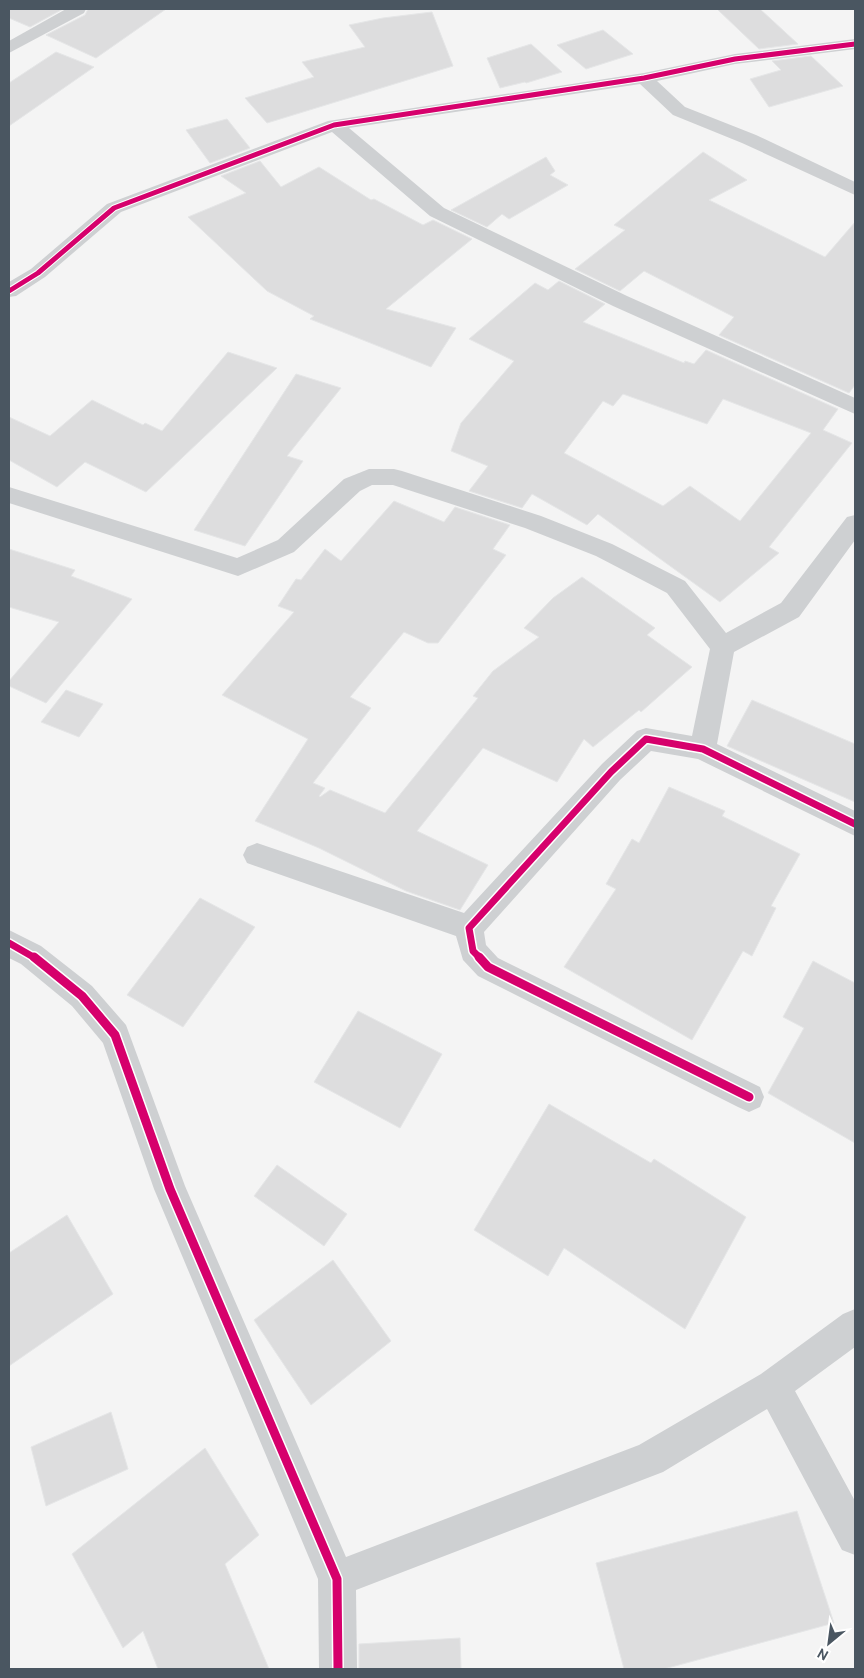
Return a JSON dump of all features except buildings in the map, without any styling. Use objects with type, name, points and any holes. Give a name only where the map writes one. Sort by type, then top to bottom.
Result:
[{"type":"street","points":[[9,48],[78,9]]},
{"type":"street","points":[[9,291],[38,272],[114,208],[334,126],[644,78],[735,59],[855,44]]},
{"type":"street","points":[[644,78],[679,110],[749,139],[855,189]]},
{"type":"street","points":[[334,126],[437,212],[620,301],[855,407]]},
{"type":"street","points":[[9,495],[238,567],[286,546],[352,485],[369,477],[394,477],[533,522],[620,558],[676,587],[723,647],[703,749]]},
{"type":"street","points":[[723,647],[790,610],[855,523]]},
{"type":"street","points":[[469,928],[611,772],[646,739],[703,749],[855,824]]},
{"type":"street","points":[[257,855],[469,928]]},
{"type":"street","points":[[469,928],[473,951],[488,967],[750,1097]]},
{"type":"street","points":[[9,943],[31,956],[82,996],[115,1035],[170,1189],[338,1579],[338,1669]]},
{"type":"street","points":[[338,1579],[650,1459],[773,1386],[855,1326]]},
{"type":"street","points":[[773,1386],[855,1537]]},
{"type":"cycle path","points":[[9,291],[38,273],[114,208],[334,125],[644,78],[735,59],[855,44]]},
{"type":"cycle path","points":[[749,1097],[488,967],[473,951],[469,928],[611,772],[646,739],[703,749],[855,824]]},
{"type":"cycle path","points":[[9,943],[31,955],[82,996],[115,1035],[170,1189],[337,1579],[338,1669]]}]
